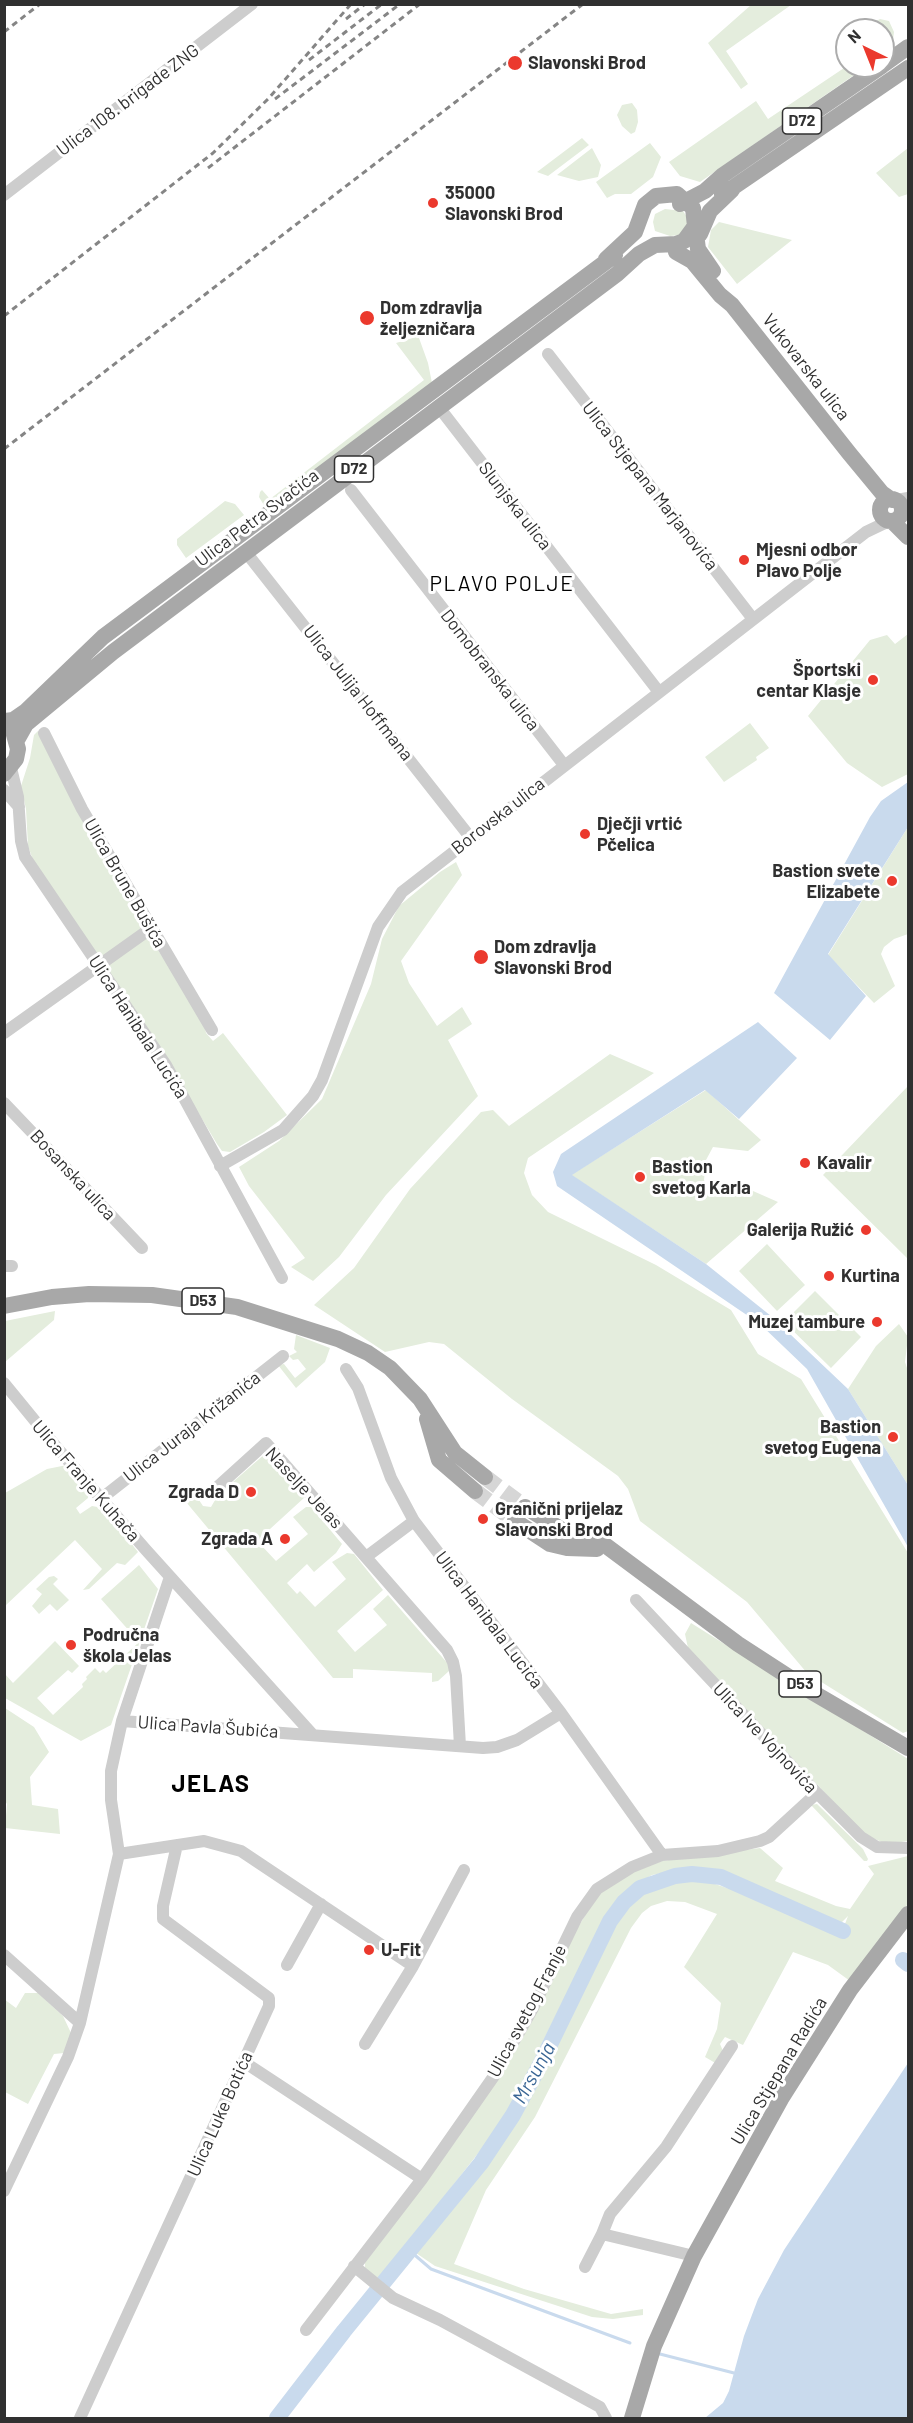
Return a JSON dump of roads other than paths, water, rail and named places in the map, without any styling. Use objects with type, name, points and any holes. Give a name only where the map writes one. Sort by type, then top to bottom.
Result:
[{"type":"main road","name":"D72","points":[[895,56],[909,47]]},
{"type":"main road","name":"D72","points":[[664,249],[688,249],[706,206],[909,68]]},
{"type":"main road","name":"D72","points":[[606,259],[633,242],[646,225],[650,212],[657,204],[685,199],[863,78]]},
{"type":"main road","name":"D72","points":[[606,259],[635,232],[642,211],[650,200],[667,193],[685,199]]},
{"type":"main road","points":[[685,199],[696,229]]},
{"type":"main road","points":[[646,225],[649,236],[664,249]]},
{"type":"main road","name":"Vukovarska ulica","points":[[696,229],[701,254],[728,292],[732,305]]},
{"type":"main road","name":"Vukovarska ulica","points":[[664,249],[692,261],[720,295],[732,305],[849,453],[878,501],[895,509],[909,530]]},
{"type":"main road","name":"Ulica Petra Svačića","points":[[17,740],[26,724],[69,688],[245,551],[617,274],[639,254],[664,249]]},
{"type":"main road","name":"Ulica Petra Svačića","points":[[4,721],[14,720],[26,711],[103,638],[606,259]]},
{"type":"main road","name":"Vukovarska ulica","points":[[895,509],[909,537]]},
{"type":"main road","name":"D72","points":[[4,721],[17,740],[18,749],[8,771]]},
{"type":"main road","name":"D53","points":[[4,1306],[52,1297],[117,1294],[177,1298],[237,1307],[362,1349],[390,1368],[423,1404],[455,1454],[480,1484]]},
{"type":"main road","name":"D53","points":[[525,1507],[556,1528],[601,1544],[738,1644],[812,1692],[909,1748]]},
{"type":"main road","name":"D53","points":[[515,1521],[550,1544],[567,1548],[601,1550],[618,1556]]},
{"type":"main road","name":"Ulica Stjepana Radića","points":[[632,2418],[654,2346],[694,2256],[788,2089],[850,1990],[909,1914]]},
{"type":"street","name":"Ulica 108. brigade ZNG","points":[[4,195],[252,4]]},
{"type":"street","name":"Ulica Stjepana Marjanovića","points":[[548,354],[753,619]]},
{"type":"street","name":"Slunjska ulica","points":[[438,406],[658,692]]},
{"type":"street","name":"Domobranska ulica","points":[[351,490],[564,765]]},
{"type":"street","name":"Borovska ulica","points":[[220,1166],[276,1135],[303,1110],[322,1080],[378,927],[386,913],[408,886],[895,509]]},
{"type":"street","name":"Ulica Julija Hoffmana","points":[[245,551],[470,837]]},
{"type":"street","name":"Ulica Brune Bušića","points":[[44,733],[82,809],[150,929],[212,1030]]},
{"type":"street","name":"Ulica Hanibala Lucića","points":[[8,771],[20,809],[21,841],[25,856],[166,1065],[282,1278]]},
{"type":"street","points":[[4,790],[20,809]]},
{"type":"street","points":[[4,1033],[150,929]]},
{"type":"street","name":"Bosanska ulica","points":[[4,1103],[142,1248]]},
{"type":"street","name":"Ulica Juraja Križanića","points":[[102,1498],[283,1356]]},
{"type":"street","name":"Ulica Hanibala Lucića","points":[[346,1369],[358,1388],[391,1478],[414,1521],[561,1713],[662,1855]]},
{"type":"street","name":"Ulica Franje Kuhača","points":[[4,1383],[58,1449],[170,1577],[313,1735]]},
{"type":"street","name":"Naselje Jelas","points":[[213,1491],[266,1443],[447,1650],[453,1662],[460,1746]]},
{"type":"street","points":[[366,1557],[414,1521]]},
{"type":"street","points":[[122,1721],[170,1577]]},
{"type":"street","name":"Ulica Ive Vojnovića","points":[[636,1600],[861,1837],[877,1847],[909,1848]]},
{"type":"street","name":"Ulica Pavla Šubića","points":[[4,2191],[68,2056],[80,2023],[119,1854],[111,1800],[111,1771],[122,1721],[497,1747],[518,1740],[561,1713]]},
{"type":"street","name":"Ulica svetog Franje","points":[[306,2330],[358,2270],[463,2123],[515,2042],[588,1899],[616,1876],[662,1855],[718,1851],[769,1837],[817,1793]]},
{"type":"street","points":[[119,1854],[204,1841],[241,1851],[413,1966]]},
{"type":"street","name":"Ulica Luke Botića","points":[[80,2418],[269,2006],[269,1998],[163,1919],[163,1906],[177,1845]]},
{"type":"street","points":[[364,2044],[413,1966],[464,1870]]},
{"type":"street","points":[[287,1965],[321,1904]]},
{"type":"street","points":[[4,1955],[80,2023]]},
{"type":"street","points":[[585,2267],[610,2214],[666,2147],[732,2046]]},
{"type":"street","points":[[244,2062],[422,2179]]},
{"type":"street","points":[[602,2234],[694,2256]]},
{"type":"street","points":[[358,2270],[393,2298],[440,2320],[600,2407],[606,2418]]},
{"type":"water","points":[[908,782],[908,827],[828,954],[866,996],[830,1040],[774,993],[870,817],[881,801]]},
{"type":"water","points":[[758,1022],[797,1058],[739,1119],[705,1090],[572,1175],[706,1264],[771,1316],[848,1389],[908,1485],[908,1547],[807,1369],[760,1324],[557,1186],[553,1172],[561,1154]]},
{"type":"water","points":[[908,2063],[908,2418],[705,2418],[723,2403],[729,2391],[744,2336],[758,2299],[784,2250]]},
{"type":"waterway","name":"Mrsunja","points":[[277,2418],[344,2331],[481,2163],[513,2115],[541,2063],[610,1921],[624,1902],[640,1888],[675,1876],[692,1874],[721,1877],[843,1931]]},
{"type":"waterway","name":"Mrsunja","points":[[903,1960],[908,1964]]},
{"type":"waterway","points":[[410,2251],[431,2269],[630,2343]]},
{"type":"waterway","points":[[656,2353],[734,2373]]},
{"type":"tunnel","points":[[485,1477],[525,1507]]},
{"type":"tunnel","points":[[475,1491],[515,1521]]},
{"type":"railway","points":[[4,32],[40,4]]},
{"type":"railway","points":[[4,316],[213,153],[268,99],[351,4]]},
{"type":"railway","points":[[346,19],[365,4]]},
{"type":"railway","points":[[309,60],[382,4]]},
{"type":"railway","points":[[275,99],[400,4]]},
{"type":"railway","points":[[208,168],[420,4]]},
{"type":"railway","points":[[4,449],[583,4]]},
{"type":"place","name":"Slavonski Brod","points":[[515,63]]},
{"type":"place","name":"35000 Slavonski Brod","points":[[433,203]]},
{"type":"place","name":"Dom zdravlja željezničara","points":[[367,318]]},
{"type":"place","name":"Mjesni odbor Plavo Polje","points":[[744,560]]},
{"type":"place","name":"Športski centar Klasje","points":[[873,680]]},
{"type":"place","name":"Dječji vrtić Pčelica","points":[[585,834]]},
{"type":"place","name":"Bastion svete Elizabete","points":[[892,881]]},
{"type":"place","name":"Dom zdravlja Slavonski Brod","points":[[481,957]]},
{"type":"place","name":"Kavalir","points":[[805,1163]]},
{"type":"place","name":"Bastion svetog Karla","points":[[640,1177]]},
{"type":"place","name":"Galerija Ružić","points":[[866,1230]]},
{"type":"place","name":"Kurtina","points":[[829,1276]]},
{"type":"place","name":"Muzej tambure","points":[[877,1322]]},
{"type":"place","name":"Bastion svetog Eugena","points":[[893,1437]]},
{"type":"place","name":"Zgrada D","points":[[251,1492]]},
{"type":"place","name":"Granični prijelaz Slavonski Brod","points":[[483,1519]]},
{"type":"place","name":"Zgrada A","points":[[285,1539]]},
{"type":"place","name":"Područna škola Jelas","points":[[71,1645]]},
{"type":"place","name":"U-Fit","points":[[369,1950]]},
{"type":"district","name":"PLAVO POLJE","points":[[502,584]]},
{"type":"district","name":"JELAS","points":[[211,1784]]}]
